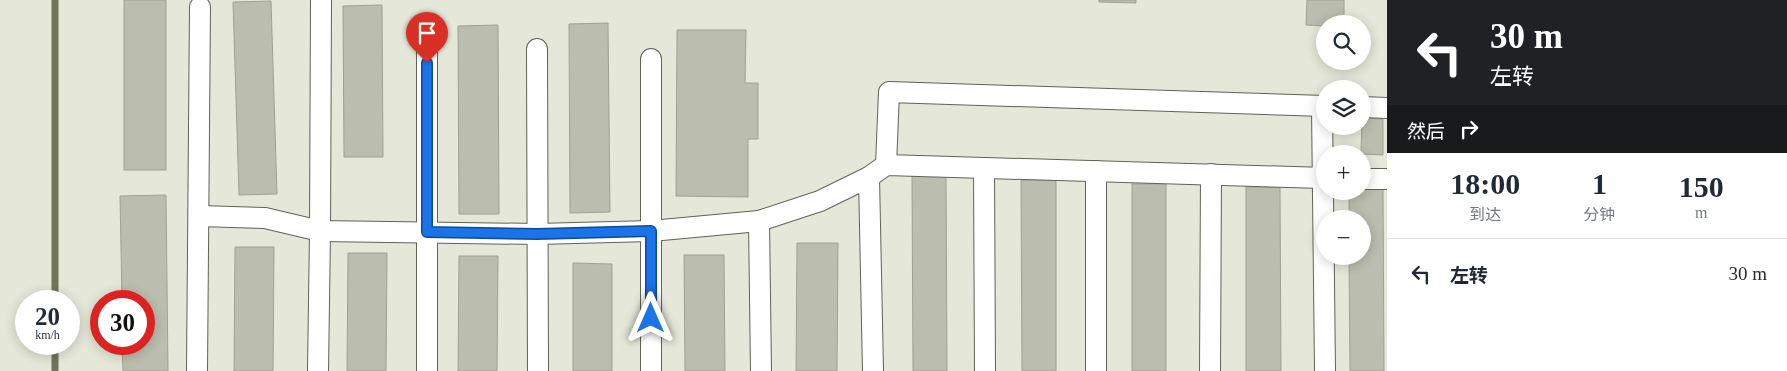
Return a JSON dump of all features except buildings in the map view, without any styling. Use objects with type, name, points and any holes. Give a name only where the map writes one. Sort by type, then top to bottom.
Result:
[{"type":"street","points":[[318,371],[321,0]]},
{"type":"street","points":[[197,371],[200,6]]},
{"type":"street","points":[[427,44],[427,371]]},
{"type":"street","points":[[537,49],[538,371]]},
{"type":"street","points":[[651,59],[651,371]]},
{"type":"street","points":[[886,165],[888,92],[1316,106]]},
{"type":"street","points":[[1371,107],[1387,108]]},
{"type":"street","points":[[198,216],[265,218],[320,231],[537,234],[651,231],[759,221],[820,201],[869,177],[886,165],[1316,178]]},
{"type":"street","points":[[984,168],[985,371]]},
{"type":"street","points":[[1096,171],[1096,371]]},
{"type":"street","points":[[1210,371],[1211,174]]},
{"type":"street","points":[[869,177],[873,371]]},
{"type":"street","points":[[1371,179],[1387,179]]},
{"type":"street","points":[[1323,200],[1325,371]]},
{"type":"street","points":[[759,221],[761,371]]},
{"type":"waterway","points":[[55,0],[55,290]]},
{"type":"waterway","points":[[55,355],[55,371]]},
{"type":"route","points":[[427,63],[427,232],[537,234],[651,231],[651,318]]}]
